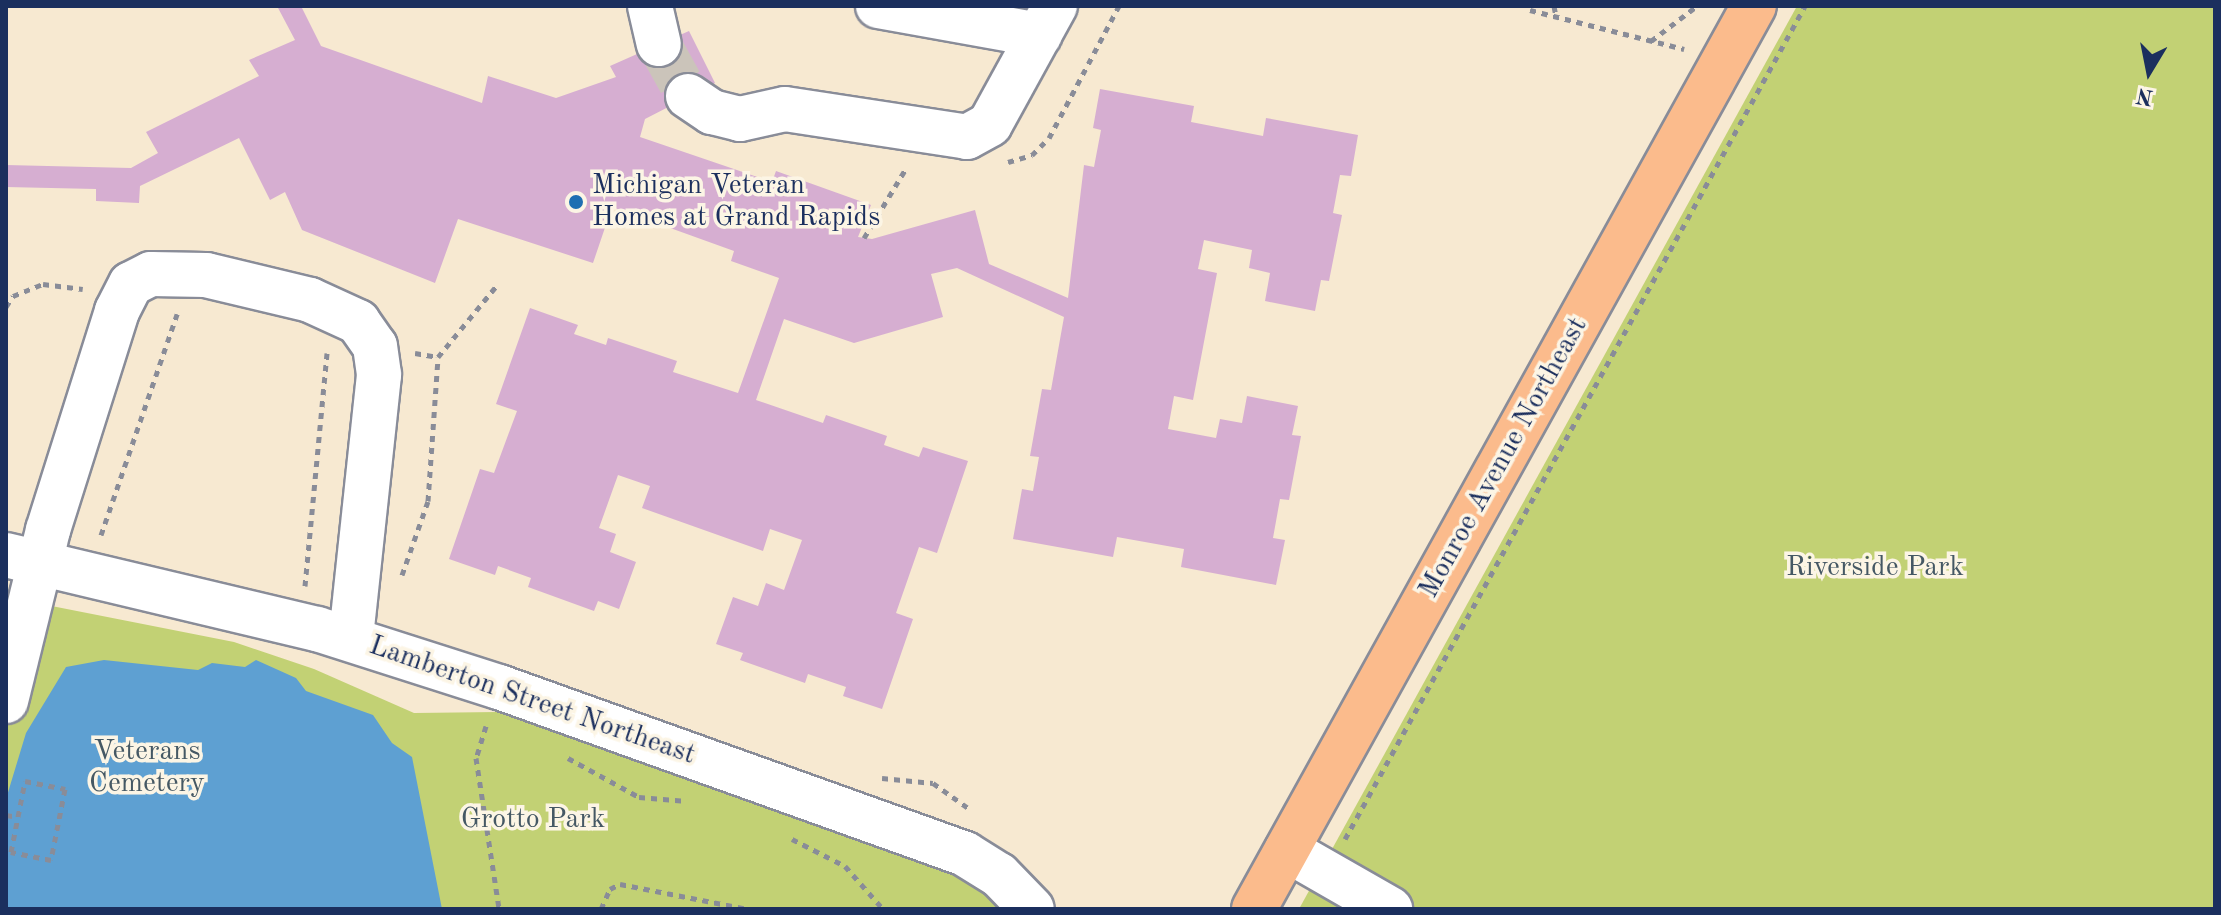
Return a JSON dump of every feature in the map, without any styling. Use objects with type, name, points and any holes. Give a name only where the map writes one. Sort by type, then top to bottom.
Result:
[{"type":"main road","name":"Monroe Avenue Northeast","points":[[1254,909],[1754,6]]},
{"type":"street","points":[[688,96],[712,112],[740,119],[785,109],[967,137],[982,131],[1047,21],[878,6]]},
{"type":"street","points":[[6,701],[25,559],[48,530],[117,311],[131,284],[151,274],[176,272],[283,292],[358,322],[379,358],[351,639]]},
{"type":"street","name":"Lamberton Street Northeast","points":[[25,559],[351,639],[965,854],[999,875],[1032,909]]},
{"type":"street","points":[[1287,850],[1390,909]]},
{"type":"path","points":[[1554,6],[1556,16]]},
{"type":"path","points":[[1651,41],[1697,6]]},
{"type":"path","points":[[1325,872],[1805,6]]},
{"type":"path","points":[[1530,10],[1689,50]]},
{"type":"path","points":[[864,238],[928,131]]},
{"type":"path","points":[[398,586],[428,501],[438,357],[498,284]]},
{"type":"path","points":[[98,543],[180,305]]},
{"type":"path","points":[[304,591],[327,364],[322,343]]},
{"type":"path","points":[[499,909],[476,758],[488,719],[502,726]]},
{"type":"path","points":[[558,753],[639,797],[696,801]]},
{"type":"path","points":[[25,781],[65,789],[51,860],[11,852],[18,817],[25,781]]},
{"type":"path","points":[[6,815],[18,817]]},
{"type":"path","points":[[778,831],[845,866],[883,909]]},
{"type":"path","points":[[601,909],[610,889],[620,884],[748,909]]},
{"type":"green space","name":"Riverside Park","points":[[1797,6],[2215,6],[2215,909],[1299,909]]},
{"type":"green space","name":"Veterans Cemetery","points":[[6,597],[234,642],[314,669],[414,713],[498,712],[971,880],[1002,909],[6,909]]},
{"type":"water","name":"Veterans Cemetery","points":[[104,660],[198,670],[212,663],[245,667],[256,660],[296,678],[306,691],[373,715],[392,743],[412,757],[442,909],[6,909],[6,799],[26,733],[66,667]]},
{"type":"building","points":[[277,6],[301,6],[321,46],[482,103],[488,76],[556,98],[616,77],[610,66],[689,31],[715,83],[645,119],[640,137],[772,182],[776,171],[871,205],[858,237],[872,239],[975,210],[989,264],[1068,298],[1084,165],[1094,167],[1101,130],[1093,128],[1100,89],[1194,106],[1191,122],[1263,136],[1266,118],[1358,135],[1351,176],[1340,175],[1333,213],[1342,215],[1329,281],[1321,280],[1315,311],[1265,301],[1270,273],[1249,268],[1252,250],[1204,240],[1198,269],[1217,273],[1193,400],[1174,396],[1168,429],[1216,438],[1220,419],[1242,423],[1247,396],[1298,406],[1292,435],[1301,436],[1289,500],[1280,499],[1273,538],[1285,540],[1276,585],[1181,567],[1184,549],[1117,537],[1113,557],[1013,539],[1022,489],[1033,491],[1039,457],[1030,456],[1042,389],[1051,390],[1064,317],[957,268],[931,274],[943,317],[854,343],[784,319],[756,400],[823,423],[826,415],[887,436],[884,445],[919,457],[923,447],[968,461],[937,553],[919,547],[896,613],[913,619],[882,709],[843,696],[846,687],[808,674],[805,683],[740,660],[743,653],[716,644],[733,597],[758,606],[766,583],[784,590],[802,540],[770,529],[763,551],[642,508],[650,486],[618,475],[599,528],[616,534],[610,552],[636,562],[619,609],[598,601],[594,611],[528,587],[531,578],[498,566],[495,575],[449,559],[480,469],[494,473],[517,411],[496,404],[530,308],[578,325],[574,334],[606,345],[608,338],[677,361],[673,372],[738,393],[779,278],[731,261],[734,251],[612,207],[593,263],[458,219],[435,283],[302,230],[285,192],[270,200],[239,138],[140,186],[139,203],[96,201],[96,189],[6,187],[6,165],[131,168],[158,153],[146,132],[259,76],[249,60],[295,40]]},
{"type":"tunnel","points":[[659,44],[688,96]]},
{"type":"place","name":"Michigan Veteran Homes at Grand Rapids","points":[[576,202]]},
{"type":"park label","name":"Grotto Park","points":[[533,820]]}]
